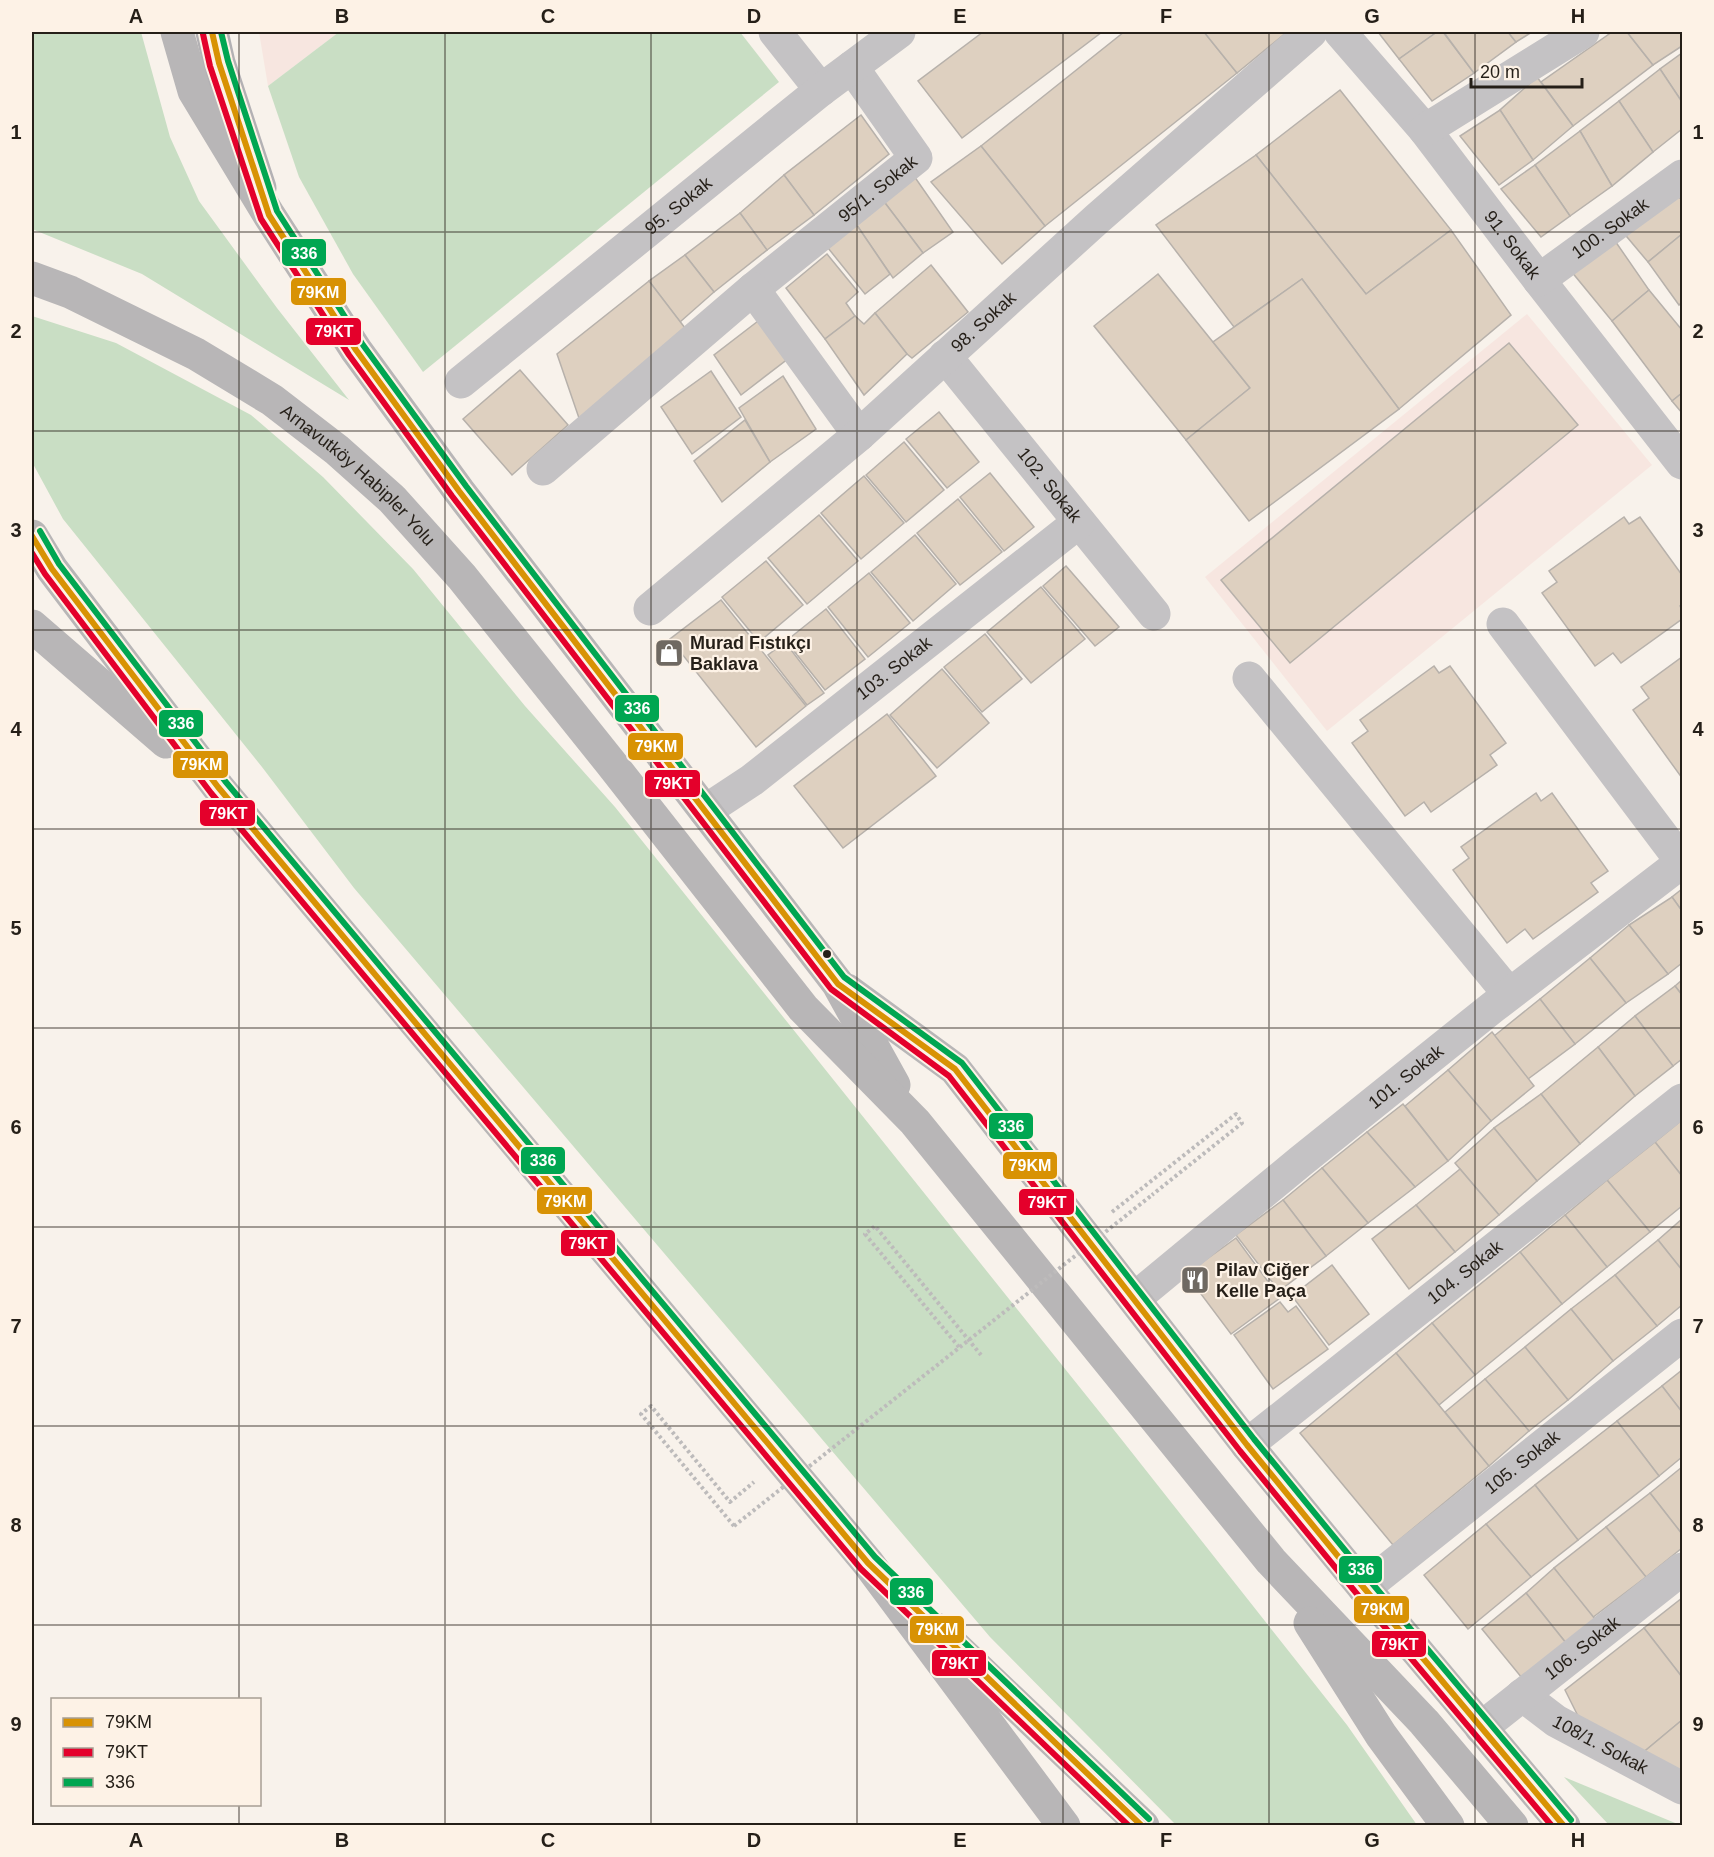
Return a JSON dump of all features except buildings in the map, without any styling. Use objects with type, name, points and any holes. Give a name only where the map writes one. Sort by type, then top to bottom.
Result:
[{"type":"highway","points":[[177,32],[194,91],[269,215],[356,350],[459,491],[838,984],[915,1122],[1271,1561],[1424,1722],[1512,1826]]},
{"type":"highway","name":"Arnavutköy Habipler Yolu","points":[[32,278],[70,292],[196,354],[272,400],[337,450],[392,499],[462,577],[803,1008],[915,1122]]},
{"type":"highway","points":[[32,536],[51,569],[218,787],[868,1563],[1064,1826]]},
{"type":"highway","points":[[32,626],[218,787]]},
{"type":"highway","points":[[610,762],[705,811]]},
{"type":"highway","points":[[838,984],[955,1069],[1247,1445],[1564,1826]]},
{"type":"highway","points":[[1271,1561],[1381,1735],[1448,1826]]},
{"type":"highway","points":[[868,1563],[1143,1826]]},
{"type":"main road","points":[[212,32],[219,63],[269,215]]},
{"type":"street","points":[[775,32],[821,90]]},
{"type":"street","name":"95. Sokak","points":[[461,382],[821,90],[898,32]]},
{"type":"street","name":"98. Sokak","points":[[650,609],[859,435],[1098,218],[1311,32]]},
{"type":"street","name":"91. Sokak","points":[[1340,32],[1425,130],[1683,463]]},
{"type":"street","points":[[1425,130],[1583,32]]},
{"type":"street","name":"95/1. Sokak","points":[[543,469],[753,289],[916,159],[852,67]]},
{"type":"street","name":"100. Sokak","points":[[1539,280],[1683,176]]},
{"type":"street","points":[[753,289],[859,435]]},
{"type":"street","name":"102. Sokak","points":[[945,356],[1154,614]]},
{"type":"street","name":"103. Sokak","points":[[705,811],[753,780],[1079,522]]},
{"type":"street","points":[[1503,624],[1683,862]]},
{"type":"street","points":[[1249,678],[1509,994]]},
{"type":"street","name":"101. Sokak","points":[[1134,1299],[1310,1153],[1509,994],[1683,862]]},
{"type":"street","name":"104. Sokak","points":[[1247,1445],[1683,1100]]},
{"type":"street","name":"105. Sokak","points":[[1364,1588],[1683,1335]]},
{"type":"street","name":"106. Sokak","points":[[1481,1728],[1683,1569]]},
{"type":"street","name":"108/1. Sokak","points":[[1522,1695],[1556,1721],[1683,1788]]},
{"type":"path","points":[[730,1502],[651,1406],[640,1414],[734,1526],[1242,1123],[1236,1114],[1104,1218]]},
{"type":"path","points":[[960,1347],[865,1234],[875,1226],[981,1355]]},
{"type":"shaded area","points":[[259,32],[339,32],[268,86]]},
{"type":"shaded area","points":[[1527,314],[1652,465],[1327,731],[1205,577]]},
{"type":"green space","points":[[32,32],[141,32],[170,137],[199,201],[277,308],[349,400],[142,274],[32,229]]},
{"type":"green space","points":[[339,32],[740,32],[779,82],[423,372],[353,274],[299,177],[268,86]]},
{"type":"green space","points":[[32,316],[116,343],[251,415],[323,477],[413,569],[525,706],[615,807],[1122,1440],[1347,1725],[1417,1825],[1176,1825],[990,1637],[354,888],[262,767],[63,519],[32,462]]},
{"type":"green space","points":[[1564,1777],[1680,1825],[1609,1825]]},
{"type":"transit line","name":"79KM","points":[[212,32],[219,63],[269,215],[356,350],[459,491],[838,984],[955,1069],[1247,1445],[1564,1826]]},
{"type":"transit line","name":"336","points":[[221,32],[228,61],[277,211],[363,345],[466,486],[844,977],[962,1063],[1254,1439],[1571,1820]]},
{"type":"transit line","name":"79KT","points":[[203,34],[210,66],[261,219],[349,355],[452,496],[831,989],[949,1076],[1240,1451],[1552,1826]]},
{"type":"transit line","name":"336","points":[[40,531],[59,564],[225,781],[875,1557],[1149,1819]]},
{"type":"transit line","name":"79KM","points":[[32,536],[52,569],[218,787],[868,1563],[1142,1826]]},
{"type":"transit line","name":"79KT","points":[[32,553],[45,574],[211,793],[861,1569],[1129,1826]]},
{"type":"place","name":"Murad Fıstıkçı Baklava","points":[[669,653]]},
{"type":"place","name":"Pilav Ciğer Kelle Paça","points":[[1195,1280]]}]
